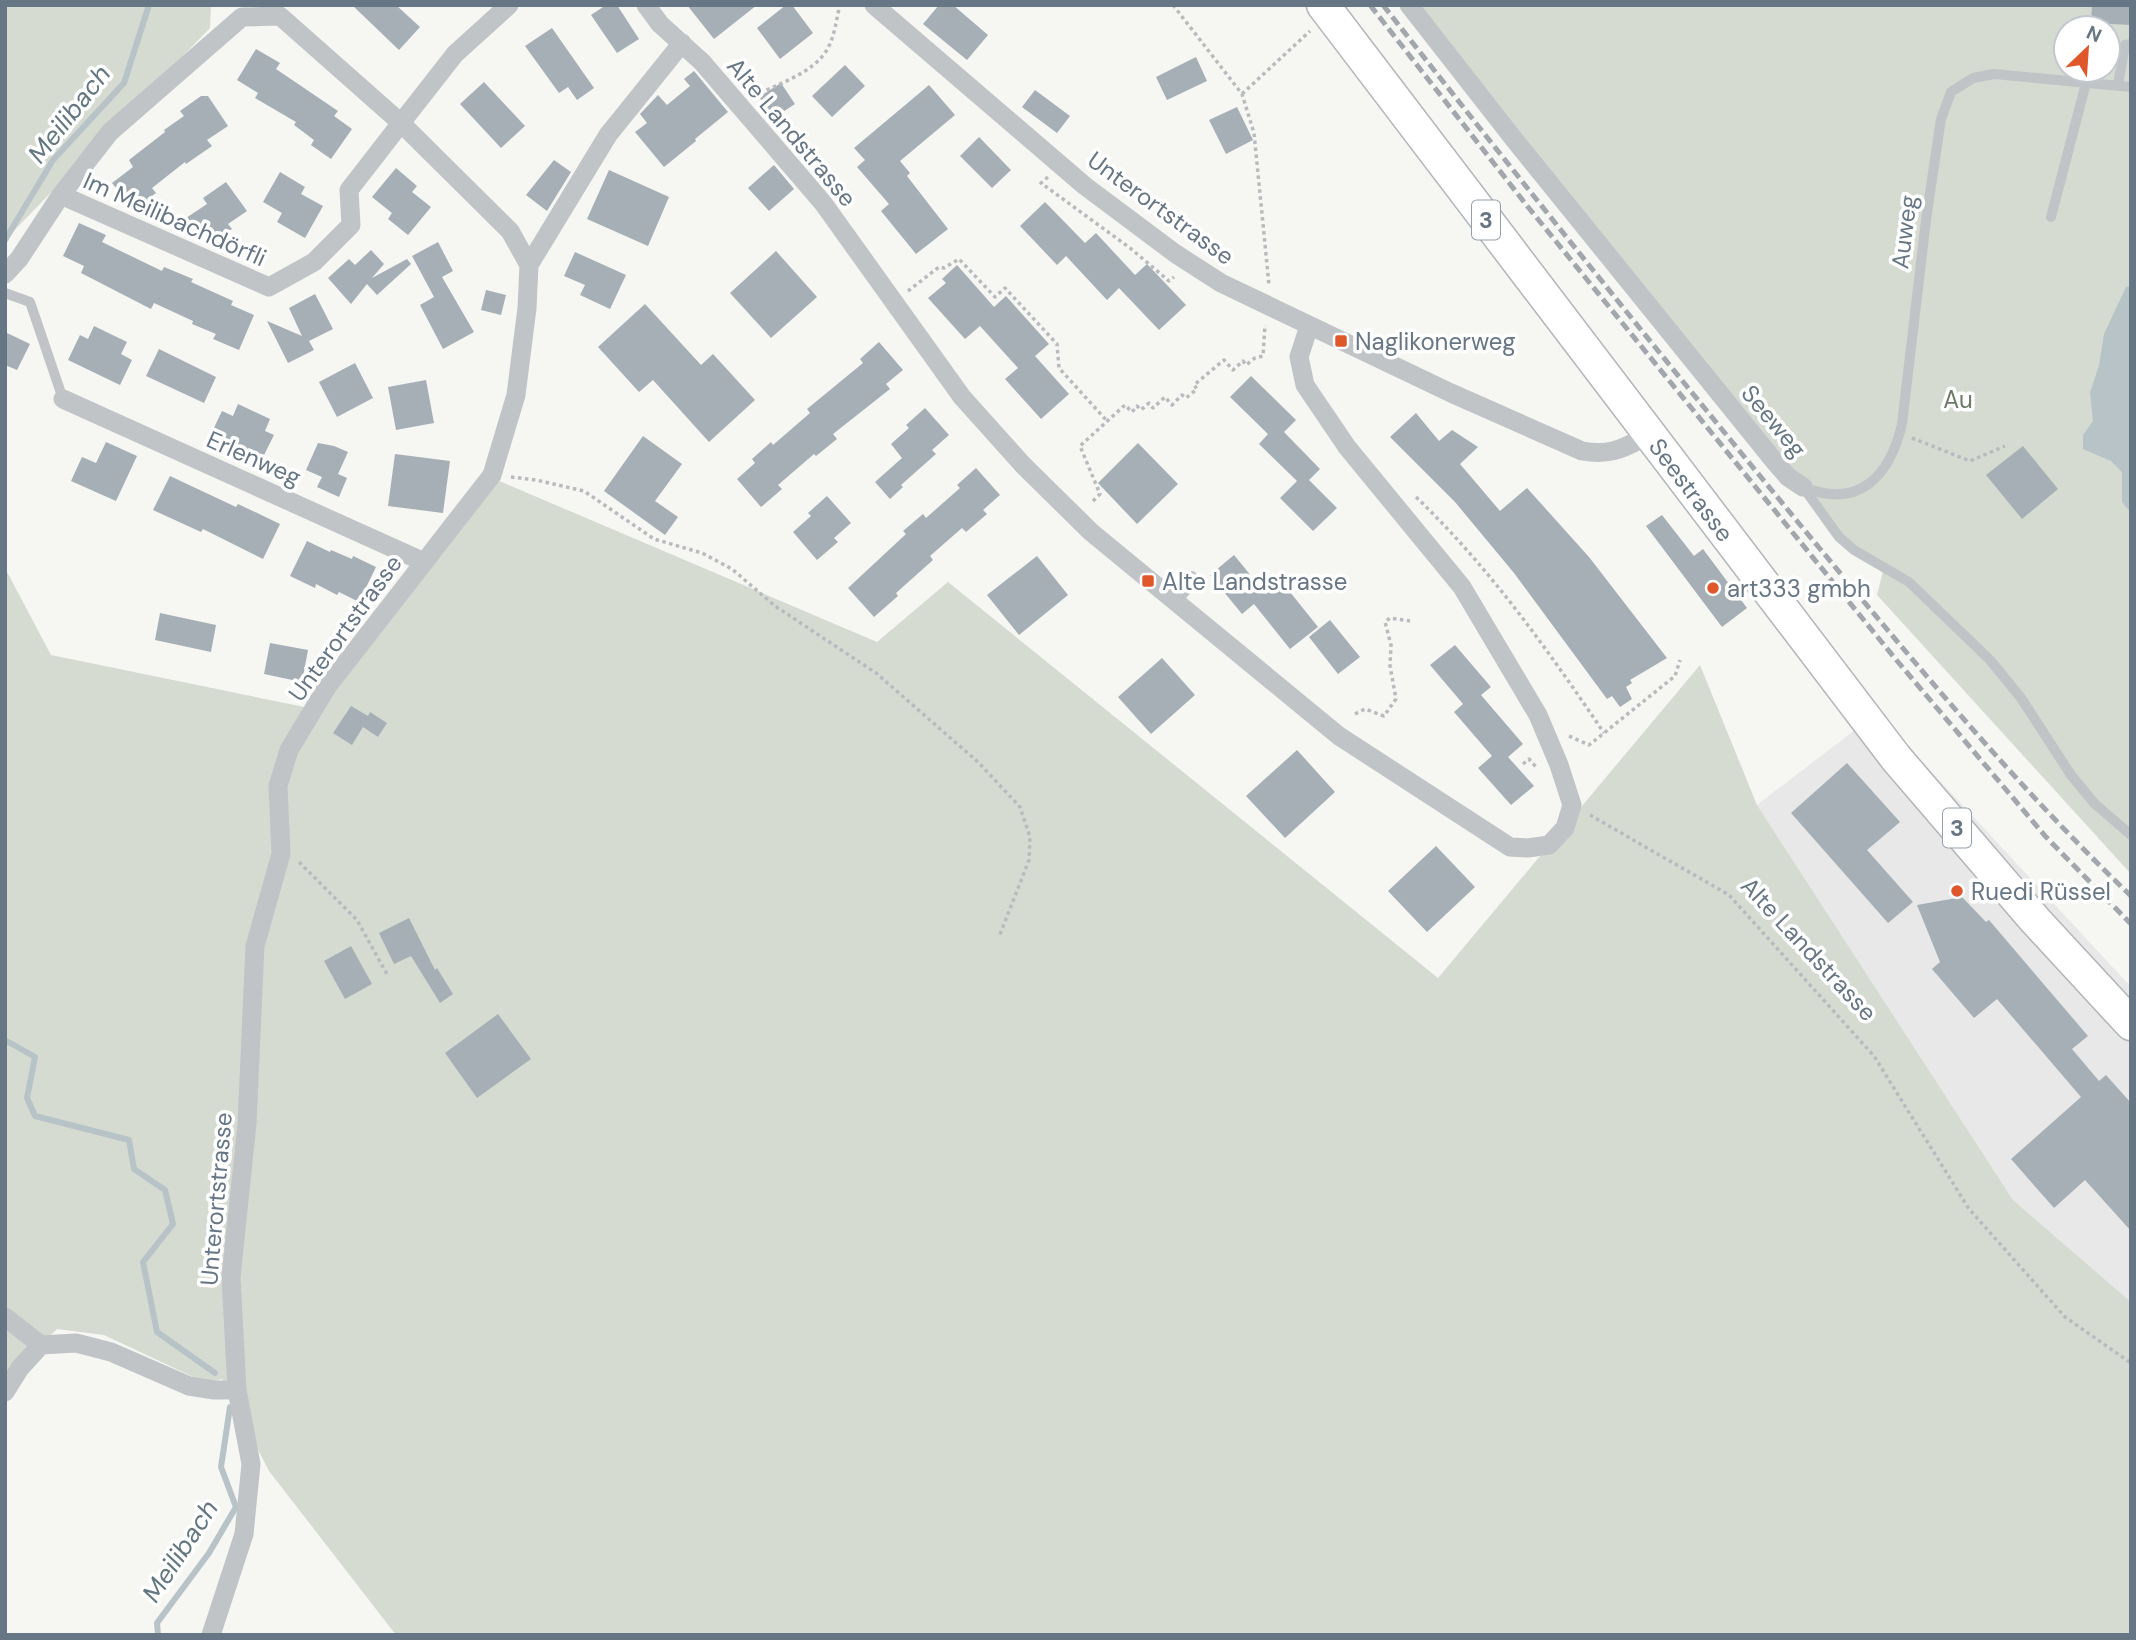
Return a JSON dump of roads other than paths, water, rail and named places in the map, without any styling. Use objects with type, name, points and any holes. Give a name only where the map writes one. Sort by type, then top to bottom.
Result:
[{"type":"main road","name":"Seestrasse","points":[[1326,9],[1896,758],[2035,920],[2131,1024]]},
{"type":"street","points":[[509,5],[455,54],[401,123],[510,231],[529,265],[608,135],[682,43]]},
{"type":"street","name":"Alte Landstrasse","points":[[646,5],[660,24],[682,43],[738,104],[823,203],[962,397],[1023,465],[1091,532],[1339,736],[1510,847],[1549,845],[1565,828],[1572,806],[1559,765],[1538,715],[1462,587],[1347,447],[1305,385],[1299,357],[1309,326]]},
{"type":"street","name":"Unterortstrasse","points":[[874,5],[1126,218],[1221,283],[1582,451],[1600,454],[1617,452],[1649,435]]},
{"type":"street","name":"Seeweg","points":[[1409,5],[1766,451],[1788,477],[1803,487]]},
{"type":"street","name":"Im Meilibachdörfli","points":[[264,11],[280,16],[401,123],[349,190],[351,225],[314,262],[269,287],[61,195],[110,132],[242,17],[264,11]]},
{"type":"street","points":[[5,274],[19,259],[61,195]]},
{"type":"street","name":"Unterortstrasse","points":[[211,1635],[240,1546],[251,1464],[237,1390],[230,1277],[247,1124],[255,946],[281,854],[278,786],[289,751],[327,687],[492,475],[516,395],[527,308],[529,265]]},
{"type":"street","name":"Erlenweg","points":[[63,399],[425,562]]},
{"type":"street","points":[[5,1317],[41,1345],[76,1343],[111,1352],[189,1386],[214,1391],[237,1390]]},
{"type":"street","points":[[5,1392],[20,1368],[41,1345]]},
{"type":"lane","points":[[2118,85],[2125,45],[2131,44]]},
{"type":"lane","name":"Auweg","points":[[1803,487],[1834,495],[1864,487],[1875,480],[1891,460],[1900,433],[1939,131],[1951,92],[1973,78],[1994,74],[2052,80]]},
{"type":"lane","points":[[2051,217],[2086,84]]},
{"type":"lane","name":"Auweg","points":[[2102,84],[2131,87]]},
{"type":"lane","points":[[5,293],[30,302],[63,399]]},
{"type":"lane","name":"Seeweg","points":[[1803,487],[1839,537],[1854,550],[1909,582],[1990,660],[2021,698],[2071,775],[2095,804],[2131,835]]},
{"type":"lane","points":[[1175,603],[1194,583],[1192,576]]},
{"type":"waterway","name":"Meilibach","points":[[5,240],[53,160],[124,83],[149,5]]},
{"type":"waterway","name":"Meilibach","points":[[5,1040],[35,1057],[27,1098],[35,1116],[129,1140],[134,1169],[165,1190],[173,1224],[143,1262],[157,1332],[215,1373]]},
{"type":"waterway","name":"Meilibach","points":[[158,1635],[157,1623],[209,1553],[236,1507],[221,1467],[230,1407]]},
{"type":"railway","points":[[1370,5],[1528,207],[1893,656],[2046,837],[2131,924]]},
{"type":"railway","points":[[1383,5],[1640,329],[1877,618],[2000,760],[2131,896]]},
{"type":"place","name":"Naglikonerweg","points":[[1341,341]]},
{"type":"place","name":"Alte Landstrasse","points":[[1148,581]]},
{"type":"place","name":"art333 gmbh","points":[[1713,588]]},
{"type":"place","name":"Ruedi Rüssel","points":[[1957,891]]},
{"type":"park label","name":"Au","points":[[1958,399]]}]
